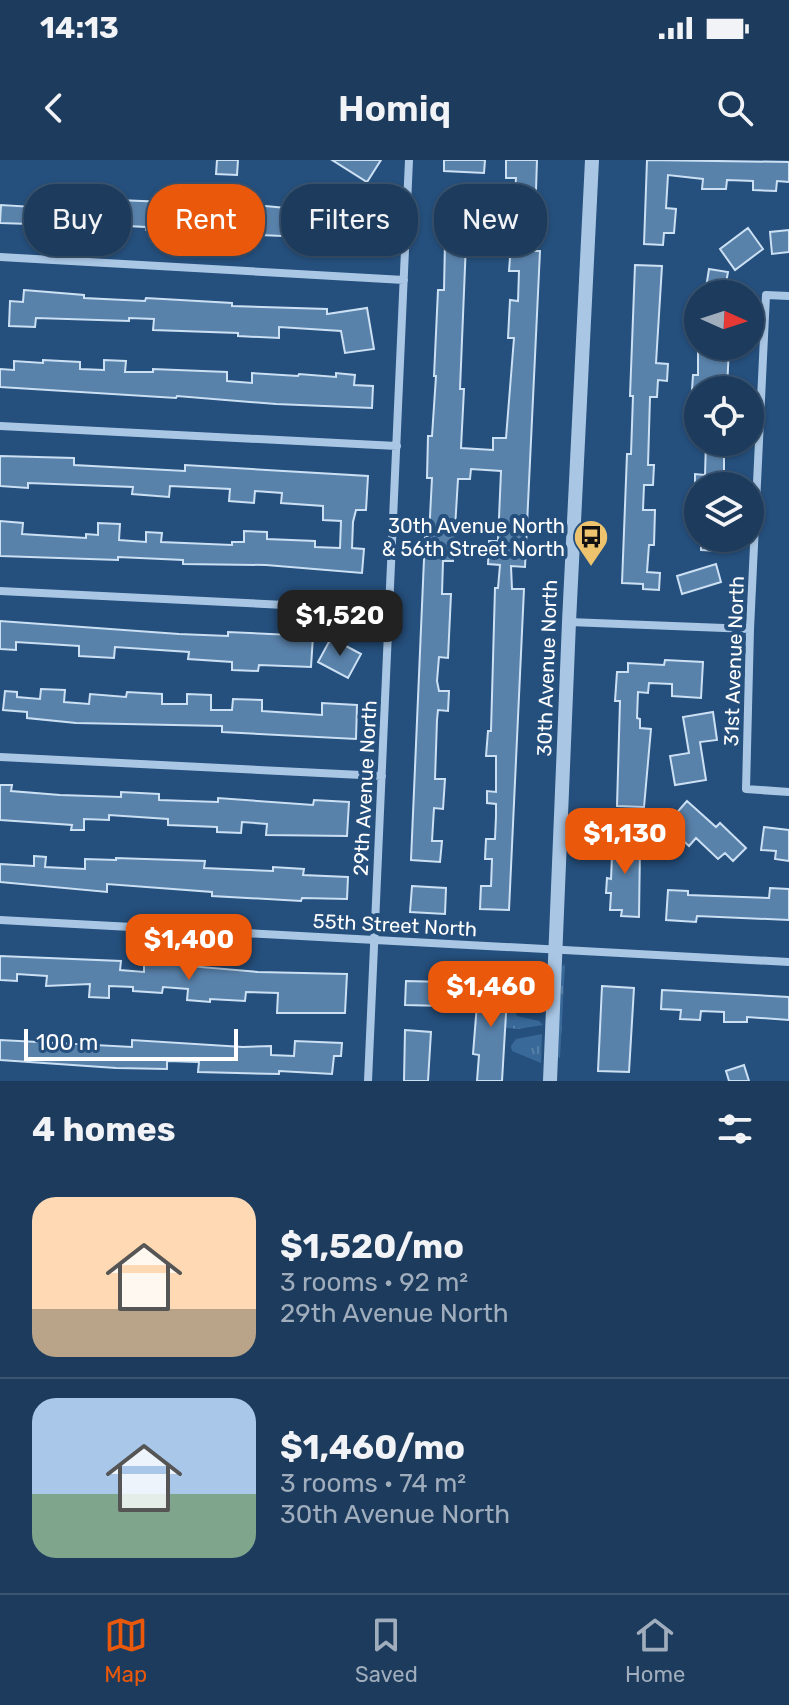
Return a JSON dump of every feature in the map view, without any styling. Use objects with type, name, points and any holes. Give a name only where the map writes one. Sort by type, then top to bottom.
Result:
[{"type":"street","name":"29th Avenue North","points":[[368,1081],[409,160]]},
{"type":"street","name":"30th Avenue North","points":[[550,1081],[592,160]]},
{"type":"street","points":[[0,257],[404,280]]},
{"type":"street","name":"31st Avenue North","points":[[789,296],[766,295],[750,629],[746,789],[789,792]]},
{"type":"street","points":[[0,426],[397,446]]},
{"type":"street","points":[[0,591],[389,610]]},
{"type":"street","points":[[569,622],[750,629]]},
{"type":"street","points":[[0,757],[382,776]]},
{"type":"street","name":"55th Street North","points":[[0,920],[789,962]]},
{"type":"green space","points":[[565,966],[560,1058],[561,968]]},
{"type":"green space","points":[[527,990],[544,992],[543,1012],[527,1012],[521,1008],[520,996]]},
{"type":"green space","points":[[506,1005],[512,1005],[517,1016],[539,1021],[543,1025],[518,1029],[497,1027]]},
{"type":"green space","points":[[542,1034],[541,1063],[512,1051],[511,1046],[516,1039]]},
{"type":"building","points":[[217,160],[238,160],[237,175],[216,174]]},
{"type":"building","points":[[332,160],[381,160],[367,182]]},
{"type":"building","points":[[444,160],[485,160],[484,173],[444,171]]},
{"type":"building","points":[[506,160],[537,160],[536,184],[516,184],[516,178],[506,178]]},
{"type":"building","points":[[647,160],[789,162],[789,182],[777,181],[776,191],[753,190],[753,181],[727,180],[726,189],[702,189],[703,179],[668,175],[666,208],[676,209],[674,233],[664,233],[663,245],[644,244]]},
{"type":"building","points":[[131,201],[147,201],[147,230],[146,227],[131,226]]},
{"type":"building","points":[[1,205],[24,206],[24,224],[0,223]]},
{"type":"building","points":[[265,206],[281,207],[281,236],[265,235]]},
{"type":"building","points":[[748,228],[763,249],[735,270],[720,249]]},
{"type":"building","points":[[789,230],[789,252],[772,254],[770,232]]},
{"type":"building","points":[[445,256],[465,256],[461,448],[493,450],[493,438],[506,438],[514,338],[508,338],[510,300],[518,301],[519,271],[509,271],[510,256],[540,256],[525,567],[511,566],[512,589],[524,589],[509,910],[480,909],[481,886],[491,886],[492,859],[485,859],[486,839],[495,839],[496,804],[487,803],[487,791],[496,792],[496,756],[486,756],[488,731],[491,731],[495,588],[498,588],[500,565],[488,564],[489,541],[498,541],[501,471],[471,469],[470,479],[458,479],[453,561],[443,561],[442,594],[451,594],[448,658],[439,657],[437,681],[439,691],[449,691],[448,711],[438,710],[437,720],[435,779],[445,779],[443,809],[434,808],[432,841],[442,841],[440,862],[411,860],[425,536],[429,536],[432,478],[427,478],[428,436],[432,436],[438,290],[444,290]]},
{"type":"building","points":[[635,265],[662,266],[656,363],[668,364],[667,381],[658,380],[657,397],[650,397],[648,465],[654,465],[653,485],[644,485],[643,510],[655,510],[654,545],[649,545],[647,572],[660,573],[659,590],[643,589],[643,584],[622,583],[627,454],[631,454]]},
{"type":"building","points":[[709,269],[728,272],[727,280],[707,280]]},
{"type":"building","points":[[24,290],[84,295],[84,298],[145,301],[146,298],[232,303],[232,306],[327,309],[327,314],[367,308],[374,349],[345,353],[341,331],[279,327],[279,338],[238,336],[238,333],[153,330],[154,319],[36,318],[35,327],[9,326],[10,301],[23,302]]},
{"type":"building","points":[[43,360],[80,362],[80,369],[104,370],[104,360],[126,361],[125,372],[153,372],[153,369],[227,372],[227,381],[252,383],[252,373],[355,375],[354,385],[373,386],[372,408],[0,387],[0,369],[14,370],[14,361],[43,363]]},
{"type":"building","points":[[698,360],[728,360],[728,376],[693,376],[698,375]]},
{"type":"building","points":[[0,456],[74,458],[74,465],[185,471],[185,465],[368,476],[366,510],[356,510],[353,522],[352,548],[364,549],[362,573],[266,565],[183,564],[183,560],[0,556],[0,521],[23,523],[22,534],[86,538],[86,534],[98,535],[98,523],[120,524],[119,540],[146,542],[146,532],[162,533],[161,542],[232,545],[232,542],[244,542],[244,531],[267,532],[267,539],[315,541],[315,547],[340,548],[341,521],[323,520],[323,506],[281,503],[282,493],[255,491],[254,503],[229,501],[230,489],[170,486],[169,497],[132,494],[133,487],[28,483],[28,488],[0,486]]},
{"type":"building","points":[[706,456],[724,456],[724,472],[705,472]]},
{"type":"building","points":[[716,564],[721,582],[682,594],[677,576]]},
{"type":"building","points":[[0,621],[179,634],[228,636],[228,632],[313,636],[311,667],[259,665],[258,671],[232,670],[232,662],[188,659],[189,652],[115,647],[114,658],[79,656],[79,646],[16,642],[16,650],[0,649]]},
{"type":"building","points":[[331,638],[361,654],[348,678],[318,662]]},
{"type":"building","points":[[665,660],[703,662],[701,698],[672,696],[672,684],[649,683],[648,693],[638,692],[637,718],[640,719],[640,728],[651,729],[644,807],[617,806],[620,701],[615,701],[617,672],[628,672],[628,663],[664,665]]},
{"type":"building","points":[[41,689],[65,690],[64,702],[89,704],[90,694],[126,697],[127,692],[162,694],[162,704],[187,704],[187,694],[211,695],[211,710],[232,710],[233,699],[262,700],[262,711],[322,715],[322,703],[357,705],[356,739],[222,732],[222,726],[76,723],[27,718],[27,712],[3,710],[5,691],[17,692],[17,697],[40,699]]},
{"type":"building","points":[[713,712],[717,740],[700,742],[706,780],[675,785],[670,756],[689,753],[683,717]]},
{"type":"building","points":[[0,785],[12,785],[11,791],[60,795],[121,797],[121,792],[159,794],[159,800],[218,802],[218,798],[313,805],[314,800],[349,802],[347,836],[266,835],[267,824],[242,822],[241,833],[217,832],[217,827],[168,825],[168,819],[109,815],[109,820],[84,819],[84,830],[71,830],[72,825],[0,820]]},
{"type":"building","points":[[687,801],[716,827],[720,823],[746,848],[733,861],[725,853],[718,859],[696,838],[689,846],[666,825]]},
{"type":"building","points":[[764,827],[789,830],[789,861],[775,859],[776,851],[761,850]]},
{"type":"building","points":[[613,833],[631,834],[631,846],[640,846],[639,917],[621,916],[622,910],[610,910],[611,893],[606,893],[607,878],[611,879]]},
{"type":"building","points":[[34,856],[46,857],[45,867],[85,869],[85,859],[116,858],[205,861],[204,868],[304,869],[303,875],[348,877],[347,899],[302,898],[301,901],[212,896],[212,892],[107,884],[107,892],[0,882],[0,864],[34,866]]},
{"type":"building","points":[[412,886],[446,888],[445,914],[410,912]]},
{"type":"building","points":[[770,888],[789,889],[789,920],[697,916],[696,922],[666,920],[668,890],[688,891],[688,895],[769,898]]},
{"type":"building","points":[[0,956],[121,961],[120,970],[144,972],[144,962],[258,972],[347,974],[345,1013],[277,1013],[278,993],[246,992],[245,1001],[210,999],[210,1002],[187,1000],[188,989],[163,987],[162,993],[109,986],[109,998],[89,997],[90,984],[46,986],[47,976],[17,974],[17,981],[0,980]]},
{"type":"building","points":[[479,979],[508,980],[502,1081],[477,1081],[479,1055],[473,1054]]},
{"type":"building","points":[[406,981],[445,982],[444,1006],[405,1005]]},
{"type":"building","points":[[602,986],[634,988],[629,1072],[598,1071]]},
{"type":"building","points":[[662,990],[789,997],[789,1020],[747,1017],[747,1022],[724,1022],[724,1012],[701,1011],[700,1020],[680,1019],[681,1010],[661,1009]]},
{"type":"building","points":[[405,1030],[431,1032],[428,1081],[404,1081]]},
{"type":"building","points":[[0,1040],[132,1047],[132,1040],[271,1046],[271,1055],[294,1056],[295,1041],[342,1043],[341,1056],[334,1056],[332,1074],[279,1071],[279,1074],[198,1072],[199,1062],[167,1061],[167,1069],[0,1060]]},
{"type":"building","points":[[744,1065],[749,1081],[729,1081],[726,1071]]},
{"type":"place","name":"30th Avenue North & 56th Street North","points":[[591,568]]}]
